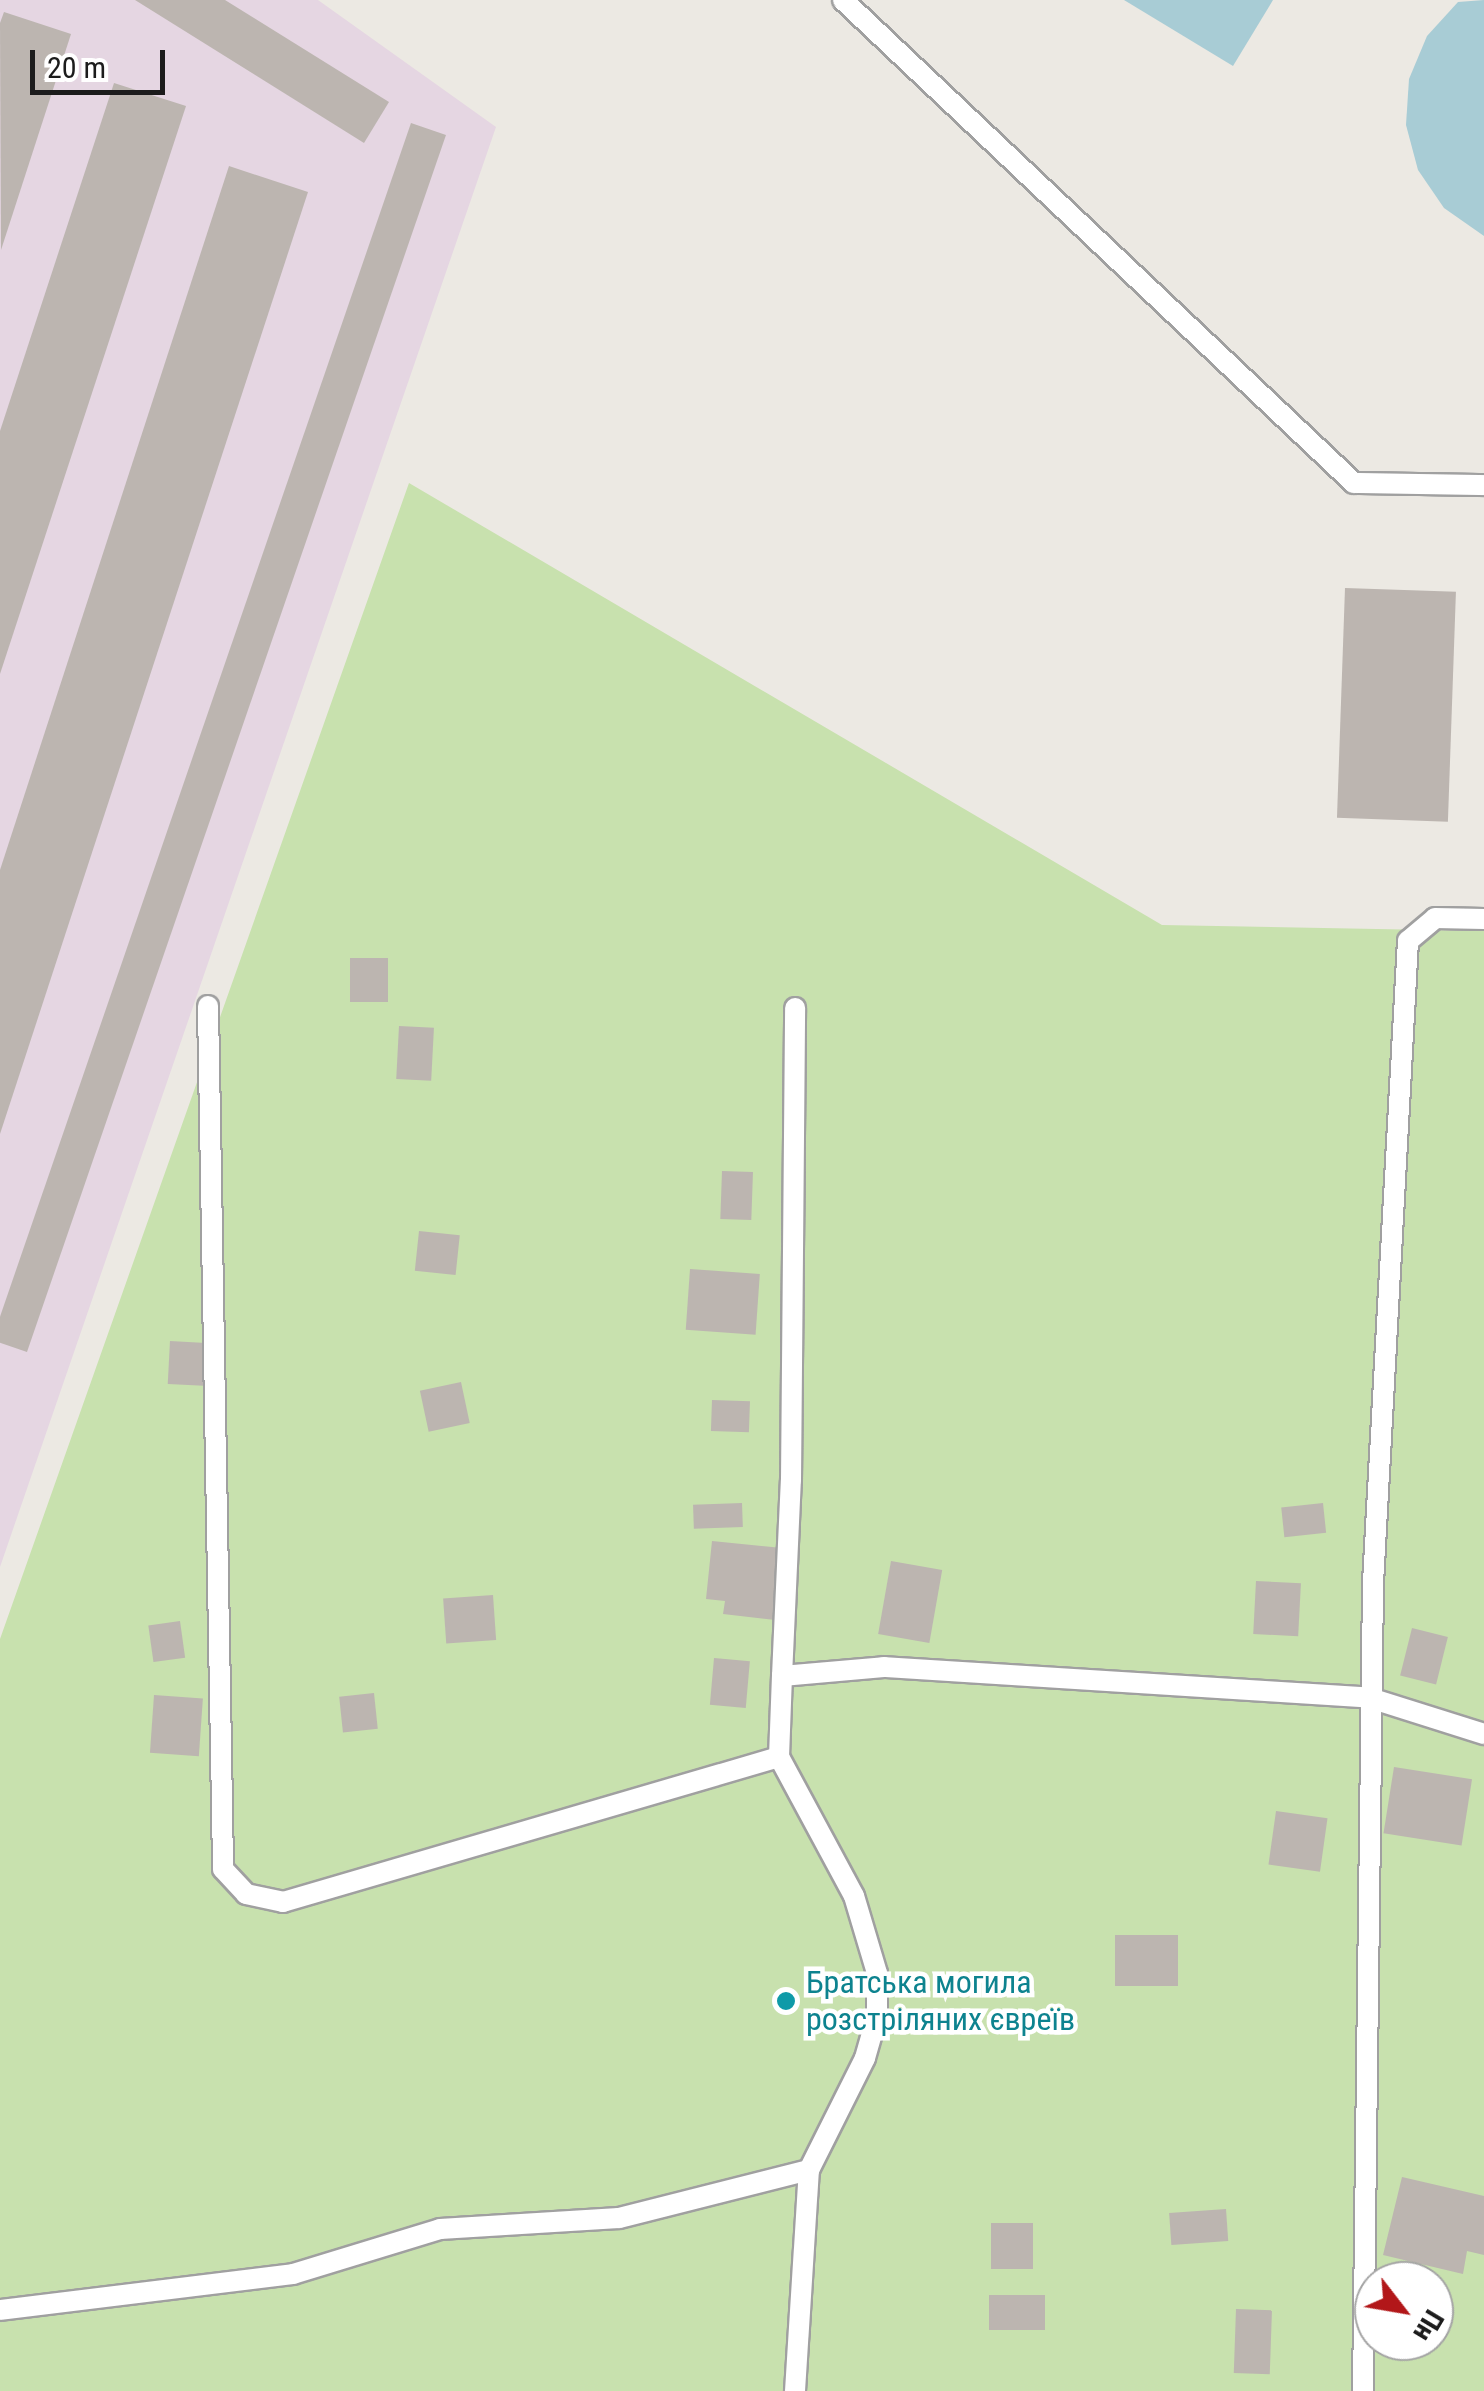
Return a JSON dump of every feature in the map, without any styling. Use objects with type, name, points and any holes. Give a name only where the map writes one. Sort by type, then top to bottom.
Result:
[{"type":"lane","points":[[843,0],[1354,483],[1484,484]]},
{"type":"lane","points":[[1364,2391],[1370,1698],[1408,941],[1435,918],[1484,919]]},
{"type":"lane","points":[[208,1006],[223,1869],[246,1894],[282,1902],[779,1757]]},
{"type":"lane","points":[[795,1008],[792,1480],[779,1757],[854,1896],[877,1972],[877,2016],[865,2058],[809,2170],[795,2391]]},
{"type":"lane","points":[[782,1676],[884,1667],[1370,1698],[1484,1734]]},
{"type":"lane","points":[[0,2310],[293,2274],[440,2229],[619,2218],[809,2170]]},
{"type":"shaded area","points":[[0,0],[318,0],[496,127],[0,1567]]},
{"type":"green space","points":[[409,483],[1162,925],[1484,931],[1484,2391],[0,2391],[0,1639]]},
{"type":"water","points":[[1124,0],[1273,0],[1233,66]]},
{"type":"water","points":[[1484,0],[1484,236],[1444,208],[1418,170],[1406,125],[1409,79],[1427,36],[1458,2]]},
{"type":"building","points":[[135,0],[225,0],[389,102],[364,143]]},
{"type":"building","points":[[4,12],[71,34],[1,250],[0,23]]},
{"type":"building","points":[[114,83],[186,106],[0,674],[0,431]]},
{"type":"building","points":[[411,123],[446,135],[27,1352],[0,1343],[0,1317]]},
{"type":"building","points":[[229,166],[308,192],[0,1134],[0,870]]},
{"type":"building","points":[[1345,588],[1456,592],[1448,822],[1337,818]]},
{"type":"building","points":[[350,958],[388,958],[388,1002],[350,1002]]},
{"type":"building","points":[[399,1026],[434,1028],[431,1081],[396,1079]]},
{"type":"building","points":[[722,1171],[753,1172],[751,1220],[720,1219]]},
{"type":"building","points":[[419,1231],[460,1235],[456,1275],[415,1271]]},
{"type":"building","points":[[690,1269],[760,1274],[756,1335],[686,1330]]},
{"type":"building","points":[[170,1341],[206,1343],[204,1386],[168,1384]]},
{"type":"building","points":[[461,1382],[470,1423],[429,1432],[420,1391]]},
{"type":"building","points":[[712,1400],[750,1401],[749,1432],[711,1431]]},
{"type":"building","points":[[742,1503],[743,1527],[694,1529],[693,1505]]},
{"type":"building","points":[[1323,1503],[1326,1533],[1284,1537],[1281,1507]]},
{"type":"building","points":[[712,1541],[782,1548],[775,1620],[723,1614],[725,1601],[706,1599]]},
{"type":"building","points":[[891,1561],[942,1570],[929,1643],[878,1634]]},
{"type":"building","points":[[1256,1581],[1301,1583],[1298,1636],[1253,1634]]},
{"type":"building","points":[[493,1595],[496,1640],[446,1643],[443,1598]]},
{"type":"building","points":[[180,1621],[185,1658],[153,1662],[148,1625]]},
{"type":"building","points":[[1412,1628],[1448,1637],[1436,1684],[1400,1676]]},
{"type":"building","points":[[714,1658],[750,1661],[746,1708],[710,1705]]},
{"type":"building","points":[[374,1693],[378,1729],[343,1732],[339,1697]]},
{"type":"building","points":[[154,1695],[203,1698],[199,1756],[150,1753]]},
{"type":"building","points":[[1394,1767],[1472,1779],[1462,1846],[1384,1833]]},
{"type":"building","points":[[1276,1811],[1327,1818],[1320,1872],[1268,1864]]},
{"type":"building","points":[[1115,1935],[1178,1935],[1178,1986],[1115,1986]]},
{"type":"building","points":[[1402,2177],[1484,2196],[1484,2255],[1467,2251],[1463,2274],[1454,2272],[1454,2261],[1408,2261],[1383,2255]]},
{"type":"building","points":[[1226,2209],[1228,2241],[1171,2245],[1169,2213]]},
{"type":"building","points":[[991,2223],[1033,2223],[1033,2269],[991,2269]]},
{"type":"building","points":[[989,2295],[1045,2295],[1045,2330],[989,2330]]},
{"type":"building","points":[[1236,2309],[1272,2310],[1270,2374],[1234,2373]]},
{"type":"place","name":"Братська могила розстріляних євреїв","points":[[786,2001]]}]
